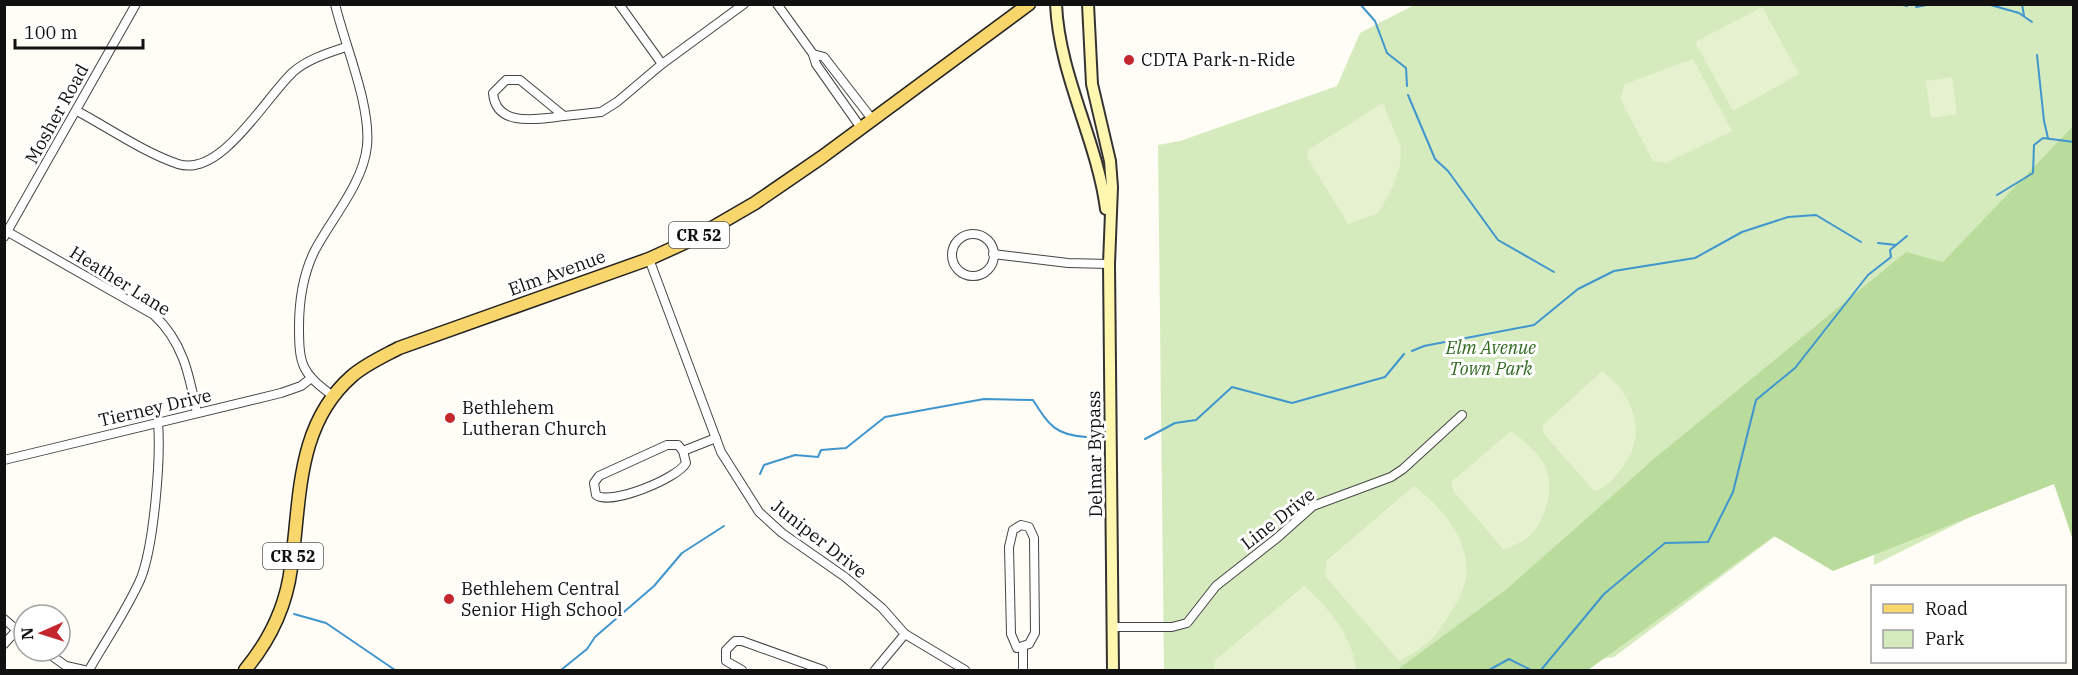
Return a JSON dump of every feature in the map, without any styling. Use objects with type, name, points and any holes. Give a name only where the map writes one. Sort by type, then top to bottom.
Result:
[{"type":"main road","name":"Elm Avenue","points":[[245,670],[267,640],[284,601],[291,569],[303,459],[309,440],[333,396],[352,376],[370,363],[399,348],[648,259],[693,238],[755,203],[1029,4]]},
{"type":"street","name":"Mosher Road","points":[[6,235],[136,4]]},
{"type":"street","points":[[333,396],[310,379],[302,362],[299,344],[299,308],[313,253],[353,184],[367,147],[365,112],[335,4]]},
{"type":"street","points":[[619,4],[662,64]]},
{"type":"street","points":[[564,116],[520,80],[501,82],[493,93],[495,106],[508,117],[532,119],[564,116],[601,112],[744,4]]},
{"type":"street","points":[[777,4],[861,128]]},
{"type":"street","name":"Delmar Bypass","points":[[1056,4],[1060,33],[1104,197],[1109,237]]},
{"type":"street","name":"Delmar Bypass","points":[[1088,4],[1090,65],[1110,161],[1112,187],[1109,264],[1113,670]]},
{"type":"street","points":[[77,111],[160,156],[179,164],[196,165],[212,159],[228,146],[294,71],[312,59],[346,47]]},
{"type":"street","points":[[813,54],[824,57],[872,119]]},
{"type":"street","points":[[834,90],[844,83]]},
{"type":"street","points":[[1084,125],[1101,123]]},
{"type":"street","points":[[970,234],[983,237],[992,247],[993,254],[992,261],[985,272],[972,275],[959,271],[952,259],[952,252],[958,240],[970,234]]},
{"type":"street","name":"Heather Lane","points":[[6,235],[154,315],[169,329],[184,357],[197,413]]},
{"type":"street","points":[[993,254],[1068,263],[1109,264]]},
{"type":"street","name":"Juniper Drive","points":[[648,259],[716,438],[745,492],[769,523],[845,577],[882,608],[905,634],[965,670]]},
{"type":"street","name":"Tierney Drive","points":[[4,460],[281,393],[301,386],[310,379]]},
{"type":"street","name":"Line Drive","points":[[1113,627],[1162,628],[1180,626],[1187,622],[1216,586],[1313,506],[1391,477],[1403,470],[1462,416]]},
{"type":"street","points":[[89,670],[134,591],[147,557],[160,450],[158,422]]},
{"type":"street","points":[[683,451],[716,438]]},
{"type":"street","points":[[667,445],[678,445],[683,451],[686,463],[672,475],[618,498],[606,500],[596,495],[594,483],[608,471],[667,445]]},
{"type":"street","points":[[1023,648],[1017,648],[1012,640],[1009,546],[1013,530],[1021,525],[1029,527],[1034,538],[1035,633],[1033,639],[1023,648],[1023,670]]},
{"type":"street","points":[[875,670],[905,634]]},
{"type":"street","points":[[742,670],[726,661],[726,650],[735,641],[742,641],[823,670]]},
{"type":"street","points":[[62,663],[84,670]]},
{"type":"green space","name":"Elm Avenue Town Park","points":[[1414,5],[2073,5],[2073,466],[1874,565],[1873,463],[1614,657],[1540,670],[1164,670],[1158,145],[1180,141],[1337,86],[1360,33]]},
{"type":"green space","points":[[1762,7],[1799,74],[1733,111],[1695,42]]},
{"type":"green space","points":[[1693,59],[1732,131],[1666,163],[1653,161],[1620,99],[1625,84]]},
{"type":"green space","points":[[1952,77],[1957,114],[1931,118],[1926,81]]},
{"type":"green space","points":[[1383,103],[1401,147],[1400,165],[1393,187],[1378,213],[1348,224],[1307,157],[1308,150]]},
{"type":"green space","points":[[2073,126],[2073,540],[2054,484],[1833,571],[1774,536],[1588,670],[1397,670],[1508,588],[1655,458],[1906,252],[1943,262]]},
{"type":"green space","points":[[1602,371],[1614,381],[1630,405],[1636,432],[1634,445],[1619,472],[1602,488],[1594,491],[1543,433],[1543,425]]},
{"type":"green space","points":[[1511,431],[1541,459],[1547,473],[1549,493],[1544,513],[1534,530],[1523,541],[1504,550],[1454,492],[1451,482]]},
{"type":"green space","points":[[1414,486],[1444,514],[1459,538],[1464,551],[1466,578],[1456,602],[1436,634],[1420,649],[1399,661],[1325,576],[1327,560]]},
{"type":"green space","points":[[1304,586],[1322,603],[1345,635],[1356,670],[1214,670],[1214,661]]},
{"type":"waterway","points":[[1360,4],[1375,21],[1387,53],[1406,68],[1407,86]]},
{"type":"waterway","points":[[1899,4],[1907,6]]},
{"type":"waterway","points":[[1916,7],[1932,4]]},
{"type":"waterway","points":[[1987,4],[2019,13],[2032,22]]},
{"type":"waterway","points":[[2022,4],[2024,16]]},
{"type":"waterway","points":[[2037,55],[2048,138]]},
{"type":"waterway","points":[[1408,95],[1435,159],[1448,171],[1498,240],[1554,272]]},
{"type":"waterway","points":[[1997,195],[2033,173],[2034,145],[2043,138],[2074,142]]},
{"type":"waterway","points":[[1412,351],[1424,346],[1534,325],[1578,289],[1614,271],[1695,258],[1742,232],[1788,217],[1816,215],[1861,242]]},
{"type":"waterway","points":[[1541,670],[1604,594],[1665,543],[1708,542],[1733,492],[1756,400],[1795,368],[1868,275],[1891,257],[1890,250],[1907,236]]},
{"type":"waterway","points":[[1878,243],[1896,245]]},
{"type":"waterway","points":[[1145,439],[1175,423],[1196,420],[1232,387],[1292,403],[1385,377],[1404,354]]},
{"type":"waterway","points":[[760,474],[764,465],[795,455],[818,457],[821,450],[846,448],[885,417],[984,399],[1033,400],[1054,427],[1067,434],[1086,437]]},
{"type":"waterway","points":[[561,670],[587,649],[595,637],[654,586],[682,553],[724,526]]},
{"type":"waterway","points":[[294,614],[326,623],[395,670]]},
{"type":"waterway","points":[[1489,670],[1509,659],[1531,670]]},
{"type":"place","name":"CDTA Park-n-Ride","points":[[1129,60]]},
{"type":"place","name":"Bethlehem Lutheran Church","points":[[450,418]]},
{"type":"place","name":"Bethlehem Central Senior High School","points":[[449,599]]}]
